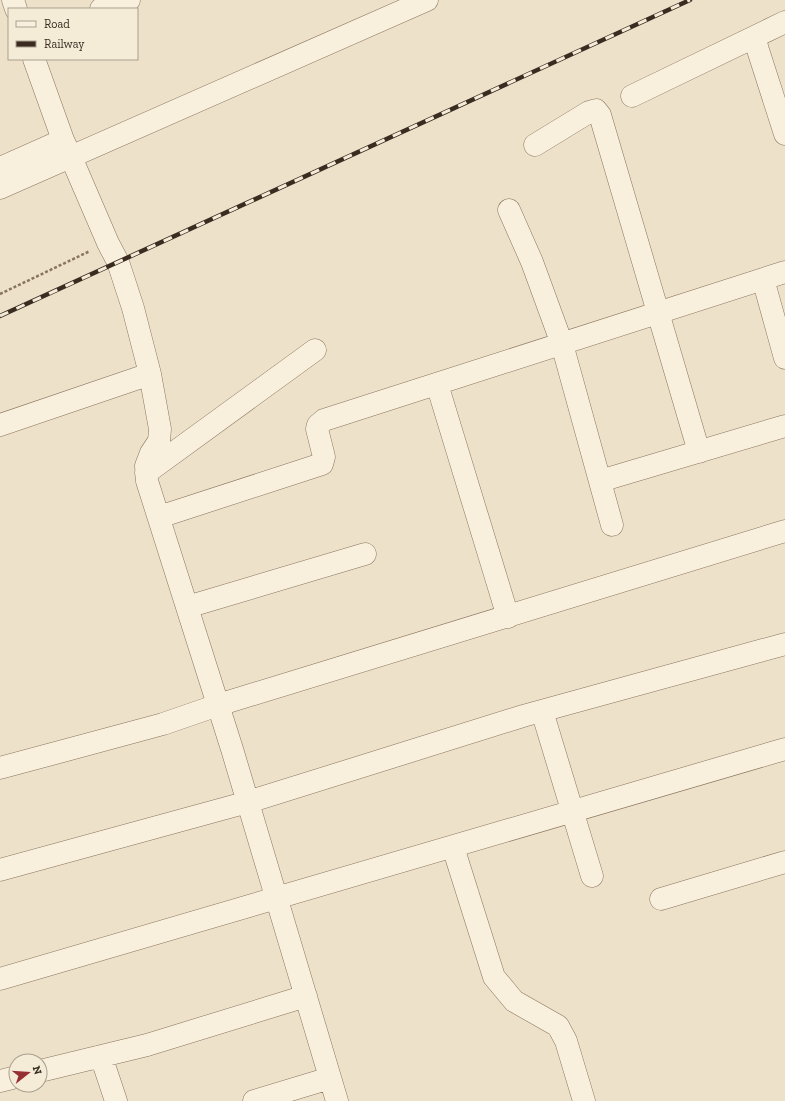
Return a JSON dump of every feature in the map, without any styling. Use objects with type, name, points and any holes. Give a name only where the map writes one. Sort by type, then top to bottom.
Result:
[{"type":"street","points":[[104,8],[129,0]]},
{"type":"street","points":[[0,168],[67,148],[427,0]]},
{"type":"street","points":[[632,96],[785,22]]},
{"type":"street","points":[[751,39],[756,43],[785,134]]},
{"type":"street","points":[[34,60],[67,148],[108,243],[118,262],[133,308],[150,374],[161,435],[159,441],[148,458],[146,473],[248,802],[337,1101]]},
{"type":"street","points":[[535,144],[589,112],[593,110],[598,111],[699,452]]},
{"type":"street","points":[[0,188],[67,148]]},
{"type":"street","points":[[508,210],[532,262],[562,344],[612,525]]},
{"type":"street","points":[[159,517],[319,466],[322,464],[324,457],[318,425],[332,417],[785,272]]},
{"type":"street","points":[[763,279],[785,358]]},
{"type":"street","points":[[146,473],[315,350]]},
{"type":"street","points":[[0,425],[150,374]]},
{"type":"street","points":[[437,384],[508,617]]},
{"type":"street","points":[[600,481],[785,426]]},
{"type":"street","points":[[0,768],[163,724],[218,705],[785,531]]},
{"type":"street","points":[[187,608],[365,554]]},
{"type":"street","points":[[0,870],[248,802],[542,711],[785,644]]},
{"type":"street","points":[[542,711],[592,876]]},
{"type":"street","points":[[0,979],[785,750]]},
{"type":"street","points":[[453,847],[494,977],[514,1001],[558,1026],[566,1040],[584,1101]]},
{"type":"street","points":[[661,899],[785,862]]},
{"type":"street","points":[[48,1069],[148,1045],[306,996]]},
{"type":"street","points":[[101,1056],[116,1101]]},
{"type":"street","points":[[254,1101],[330,1078]]},
{"type":"path","points":[[0,294],[108,243]]},
{"type":"railway","points":[[0,316],[690,0]]}]
